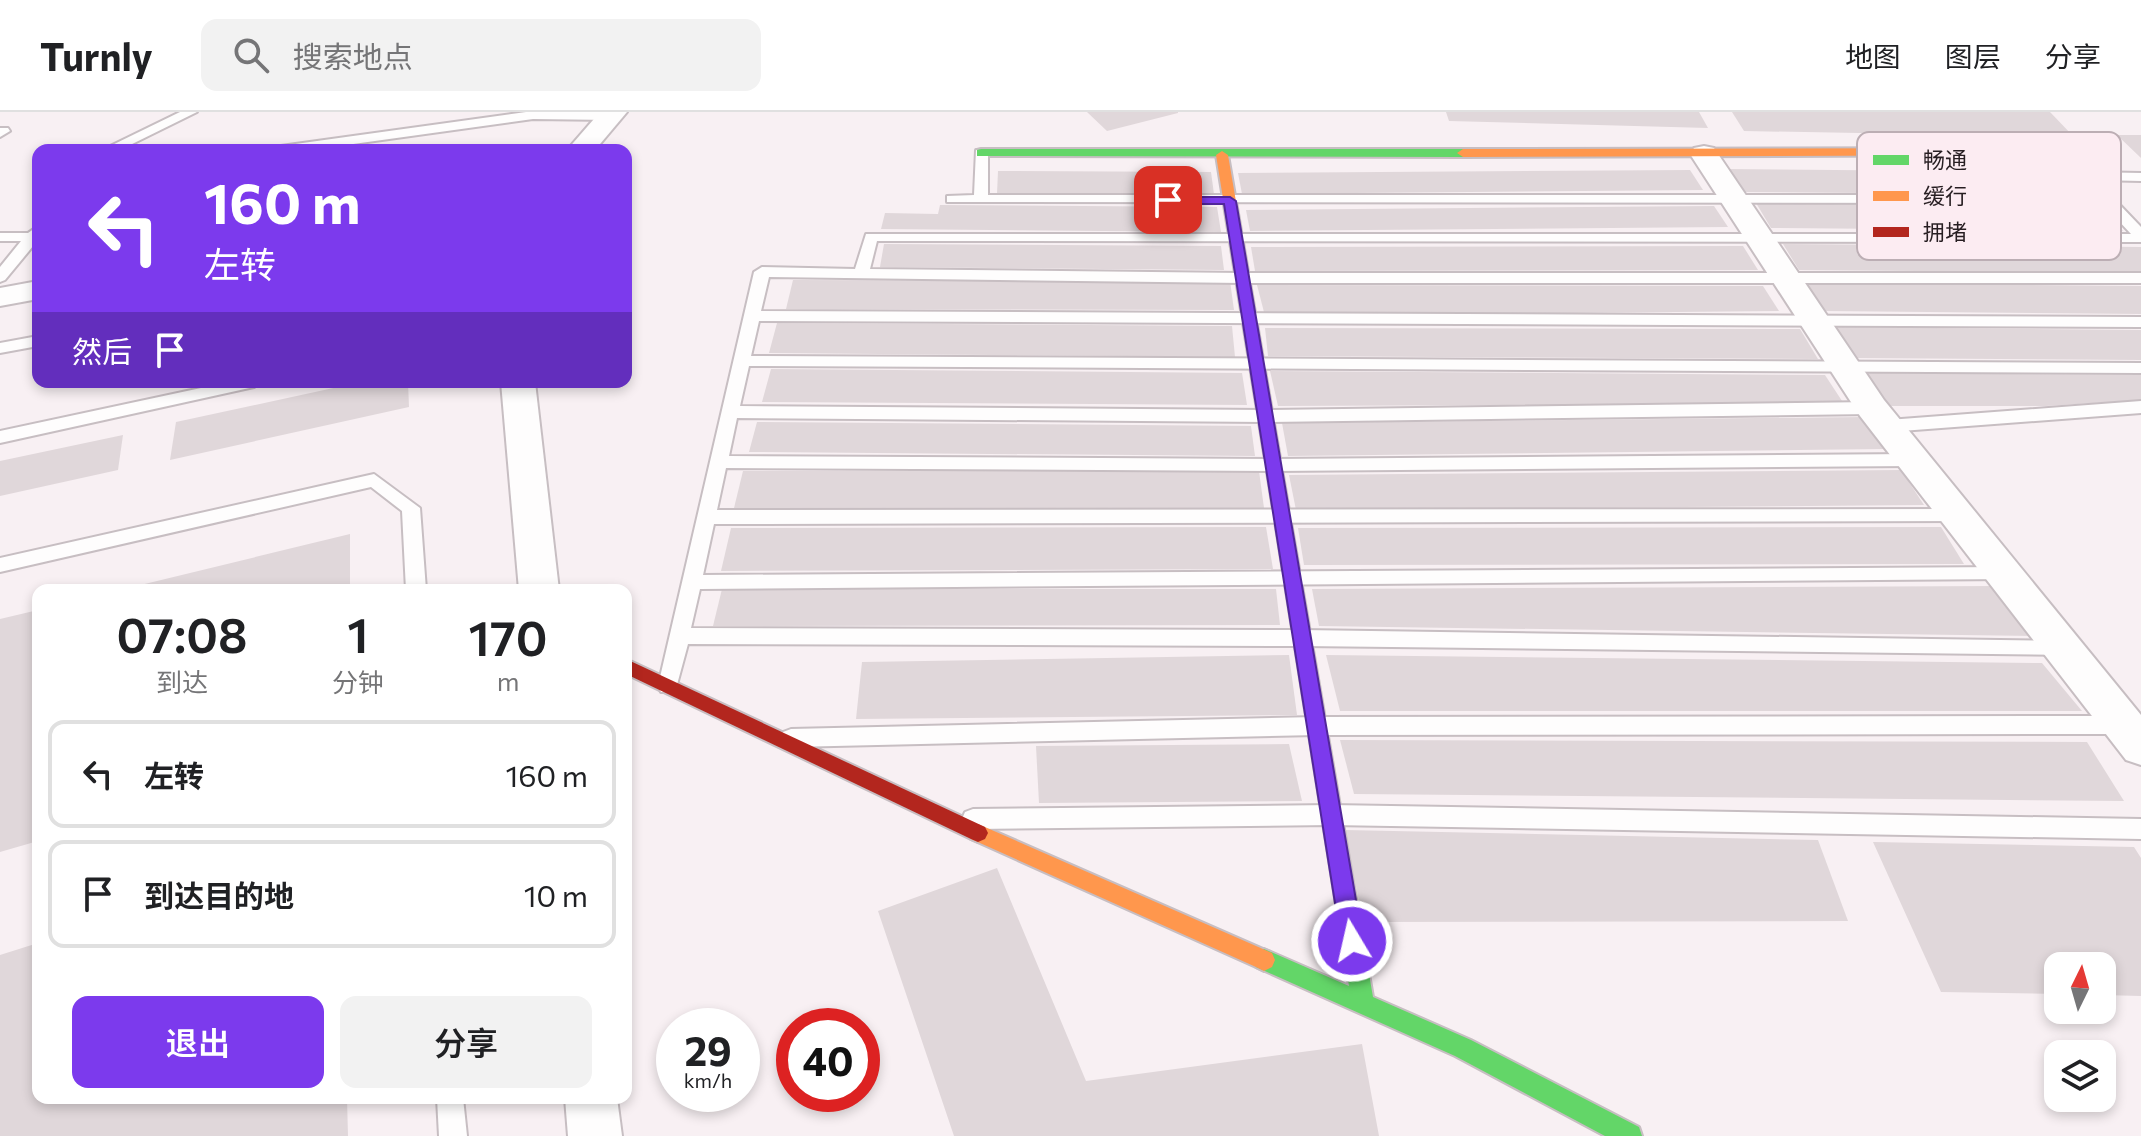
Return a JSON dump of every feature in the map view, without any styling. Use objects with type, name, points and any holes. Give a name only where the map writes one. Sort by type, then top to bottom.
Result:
[{"type":"street","points":[[586,144],[612,114]]},
{"type":"street","points":[[981,153],[1857,153]]},
{"type":"street","points":[[1704,154],[1880,417],[2132,736]]},
{"type":"street","points":[[1222,155],[1363,1004]]},
{"type":"street","points":[[0,297],[32,291]]},
{"type":"street","points":[[519,388],[538,584]]},
{"type":"street","points":[[632,669],[948,819],[1463,1048],[1630,1136]]},
{"type":"street","points":[[592,1104],[595,1136]]},
{"type":"lane","points":[[122,144],[191,112]]},
{"type":"lane","points":[[323,144],[533,114],[612,114]]},
{"type":"lane","points":[[981,153],[981,199]]},
{"type":"lane","points":[[2121,177],[2141,177]]},
{"type":"lane","points":[[952,199],[1230,201],[1857,197]]},
{"type":"lane","points":[[2121,216],[2141,237]]},
{"type":"lane","points":[[0,237],[32,234]]},
{"type":"lane","points":[[861,273],[871,237],[1857,238]]},
{"type":"lane","points":[[2121,237],[2141,237]]},
{"type":"lane","points":[[0,277],[32,238]]},
{"type":"lane","points":[[668,686],[762,272],[1242,278],[2141,278]]},
{"type":"lane","points":[[750,316],[2141,322]]},
{"type":"lane","points":[[0,348],[32,342]]},
{"type":"lane","points":[[741,361],[2141,368]]},
{"type":"lane","points":[[0,437],[226,388]]},
{"type":"lane","points":[[729,412],[1880,417],[2141,407]]},
{"type":"lane","points":[[718,462],[1274,465],[1913,460]]},
{"type":"lane","points":[[0,565],[374,480],[411,508],[416,584]]},
{"type":"lane","points":[[706,517],[1957,516]]},
{"type":"lane","points":[[691,582],[2004,574]]},
{"type":"lane","points":[[680,636],[1302,638],[2066,649]]},
{"type":"lane","points":[[775,738],[1316,726],[2132,736]]},
{"type":"lane","points":[[948,819],[1331,815],[2141,829]]},
{"type":"lane","points":[[450,1104],[453,1136]]},
{"type":"building","points":[[1087,112],[1178,112],[1178,113],[1107,131]]},
{"type":"building","points":[[1446,112],[1699,112],[1708,128],[1449,121]]},
{"type":"building","points":[[1732,112],[2050,112],[2069,132],[1857,133],[1744,131]]},
{"type":"building","points":[[2121,135],[2141,135],[2141,158],[2121,139]]},
{"type":"building","points":[[1725,169],[1857,170],[1857,193],[1739,192]]},
{"type":"building","points":[[1690,170],[1703,190],[1242,194],[1238,173]]},
{"type":"building","points":[[998,171],[1211,172],[1214,194],[997,194]]},
{"type":"building","points":[[1756,203],[1857,204],[1857,229],[1771,228]]},
{"type":"building","points":[[940,205],[1217,207],[1221,232],[881,229],[885,213],[938,214]]},
{"type":"building","points":[[1714,206],[1728,227],[1250,231],[1246,210]]},
{"type":"building","points":[[884,244],[1221,246],[1224,270],[880,267]]},
{"type":"building","points":[[1783,244],[1857,245],[1857,260],[2121,260],[2121,247],[2141,247],[2141,273],[1799,270]]},
{"type":"building","points":[[1743,246],[1758,270],[1255,271],[1251,247]]},
{"type":"building","points":[[793,280],[1230,281],[1234,310],[786,309]]},
{"type":"building","points":[[1805,283],[2141,286],[2141,314],[1823,311]]},
{"type":"building","points":[[1257,285],[1763,286],[1779,311],[1265,316]]},
{"type":"building","points":[[777,323],[1232,326],[1235,357],[769,353]]},
{"type":"building","points":[[1835,327],[2141,330],[2141,360],[1854,358]]},
{"type":"building","points":[[1265,328],[1800,329],[1818,359],[1268,356]]},
{"type":"building","points":[[771,369],[1242,373],[1247,405],[762,402]]},
{"type":"building","points":[[1270,371],[1825,375],[1844,404],[1278,406]]},
{"type":"building","points":[[1867,373],[2141,375],[2141,400],[2046,406],[1888,406]]},
{"type":"building","points":[[333,388],[408,388],[409,407],[170,460],[176,422]]},
{"type":"building","points":[[1863,417],[1884,449],[1288,456],[1282,423]]},
{"type":"building","points":[[757,422],[1251,426],[1255,456],[749,452]]},
{"type":"building","points":[[123,435],[118,470],[0,496],[0,461]]},
{"type":"building","points":[[1901,470],[1924,505],[1296,510],[1289,475]]},
{"type":"building","points":[[743,471],[1259,471],[1264,508],[734,508]]},
{"type":"building","points":[[1266,527],[1273,569],[721,571],[731,528]]},
{"type":"building","points":[[1941,527],[1964,564],[1304,565],[1298,528]]},
{"type":"building","points":[[350,534],[350,584],[145,584]]},
{"type":"building","points":[[1997,586],[2037,636],[1319,626],[1312,589]]},
{"type":"building","points":[[722,589],[1276,589],[1280,625],[713,626]]},
{"type":"building","points":[[32,611],[32,843],[0,852],[0,619]]},
{"type":"building","points":[[1289,655],[1297,715],[856,719],[862,662]]},
{"type":"building","points":[[1326,655],[2042,663],[2082,711],[1340,711]]},
{"type":"building","points":[[1340,740],[2087,742],[2124,801],[1354,794]]},
{"type":"building","points":[[1289,744],[1302,801],[1039,803],[1036,746]]},
{"type":"building","points":[[1345,830],[1818,840],[1848,921],[1363,922]]},
{"type":"building","points":[[1873,842],[2134,847],[2141,858],[2141,996],[2116,995],[2116,952],[2044,952],[2044,994],[1941,992]]},
{"type":"building","points":[[997,868],[1086,1081],[1362,1044],[1379,1136],[954,1136],[878,911]]},
{"type":"building","points":[[32,945],[32,1104],[347,1104],[348,1136],[0,1136],[0,955]]},
{"type":"traffic: fast","points":[[981,153],[1463,153]]},
{"type":"traffic: fast","points":[[1285,534],[1363,1004]]},
{"type":"traffic: fast","points":[[1264,960],[1463,1048],[1630,1136]]},
{"type":"traffic: slow","points":[[1463,153],[1857,152]]},
{"type":"traffic: slow","points":[[1222,155],[1285,534]]},
{"type":"traffic: slow","points":[[978,833],[1264,960]]},
{"type":"traffic: jam","points":[[632,669],[978,833]]},
{"type":"route","points":[[1168,200],[1230,201],[1352,941]]}]
